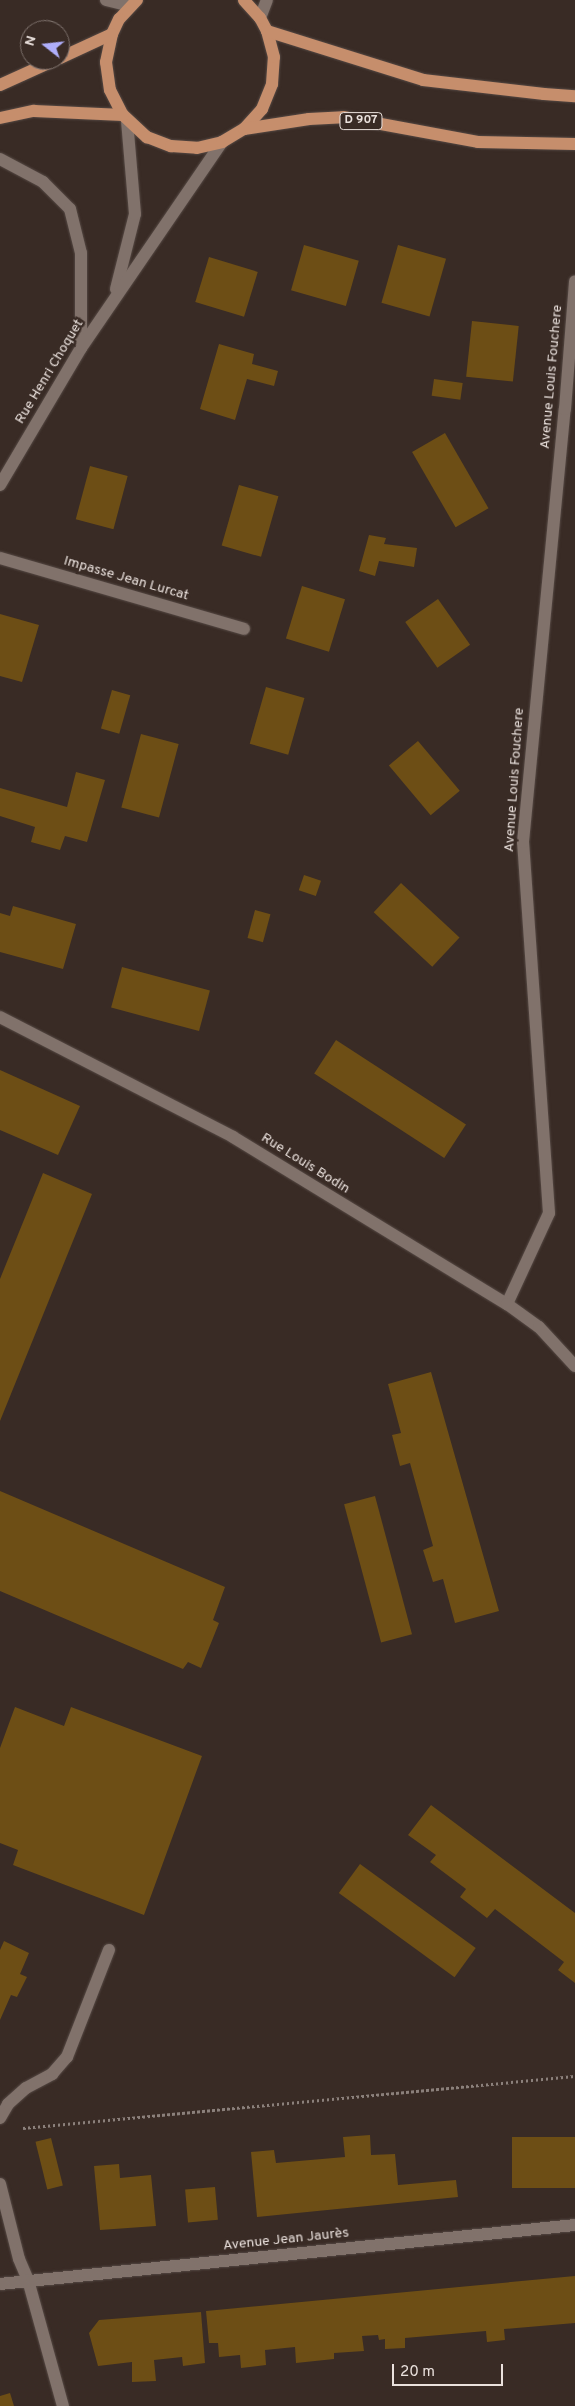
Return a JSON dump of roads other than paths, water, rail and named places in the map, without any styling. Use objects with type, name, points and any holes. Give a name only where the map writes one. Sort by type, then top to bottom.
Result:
[{"type":"main road","points":[[134,3],[112,34],[106,62],[110,90],[125,118],[147,137],[171,146],[197,148],[222,142],[244,129],[262,109],[272,84],[274,57],[267,31],[260,18],[244,0]]},
{"type":"main road","points":[[267,31],[423,80],[575,96]]},
{"type":"main road","points":[[70,53],[112,34]]},
{"type":"main road","points":[[0,85],[34,70]]},
{"type":"main road","points":[[0,118],[34,112],[125,118]]},
{"type":"main road","name":"D 907","points":[[244,129],[309,119],[343,118],[478,142],[575,144]]},
{"type":"street","points":[[106,0],[134,3]]},
{"type":"street","points":[[260,18],[267,0]]},
{"type":"street","name":"Rue Henri Choquet","points":[[112,301],[135,214],[125,118]]},
{"type":"street","name":"Rue Henri Choquet","points":[[0,485],[81,348],[222,142]]},
{"type":"street","points":[[0,159],[7,161],[43,182],[70,209],[81,253],[81,348]]},
{"type":"street","name":"Avenue Louis Fouchere","points":[[507,1304],[549,1213],[523,842],[565,408],[575,281]]},
{"type":"street","name":"Impasse Jean Lurcat","points":[[0,558],[244,629]]},
{"type":"street","name":"Rue Louis Bodin","points":[[0,1017],[233,1137],[540,1326],[575,1366]]},
{"type":"street","points":[[0,2118],[8,2104],[26,2088],[52,2074],[67,2057],[109,1950]]},
{"type":"street","points":[[0,2184],[19,2259],[28,2280],[63,2406]]},
{"type":"street","name":"Avenue Jean Jaurès","points":[[0,2284],[575,2225]]}]
